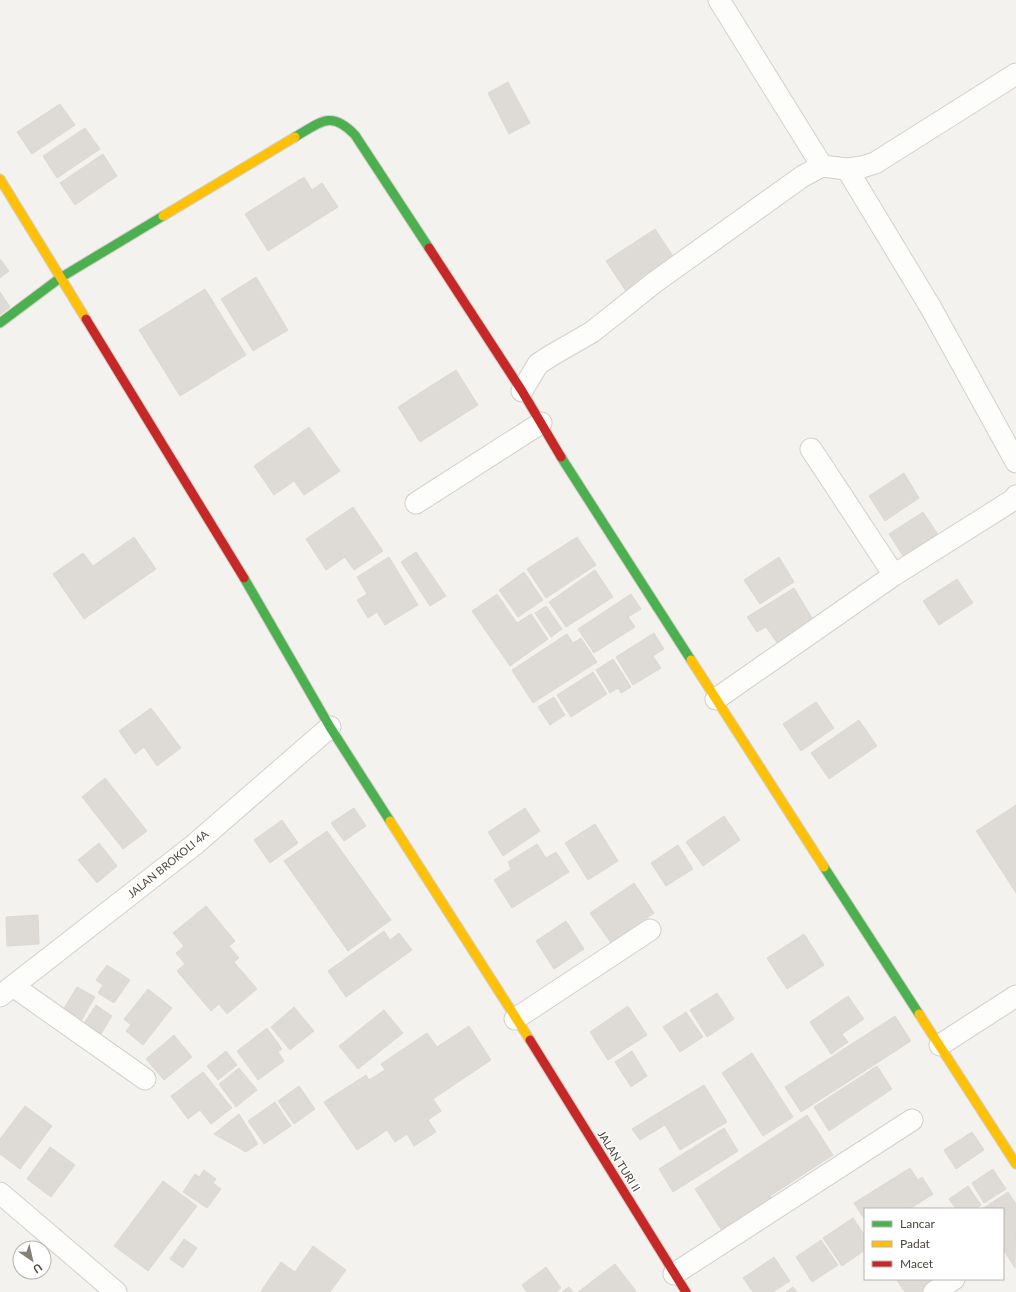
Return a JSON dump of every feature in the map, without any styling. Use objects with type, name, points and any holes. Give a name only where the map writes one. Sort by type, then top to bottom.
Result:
[{"type":"street","points":[[719,0],[822,166]]},
{"type":"street","points":[[522,391],[538,364],[592,332],[674,268],[803,176],[822,166],[847,168],[876,164],[1016,74]]},
{"type":"street","points":[[0,323],[60,278],[302,133],[322,122],[336,119],[346,124],[355,134],[522,391],[568,471],[1016,1164]]},
{"type":"street","points":[[847,168],[931,308],[1016,462]]},
{"type":"street","name":"JALAN TURI II","points":[[0,179],[228,552],[330,727],[531,1042],[686,1292]]},
{"type":"street","points":[[416,503],[541,423]]},
{"type":"street","points":[[811,449],[894,575]]},
{"type":"street","points":[[716,699],[894,575],[1013,500],[1016,496]]},
{"type":"street","name":"JALAN BROKOLI 4A","points":[[7,991],[194,845],[330,727]]},
{"type":"street","points":[[515,1019],[650,930]]},
{"type":"street","points":[[7,991],[145,1079]]},
{"type":"street","points":[[940,1045],[1016,996]]},
{"type":"street","points":[[674,1274],[912,1120]]},
{"type":"street","points":[[0,1193],[116,1292]]},
{"type":"street","points":[[934,1292],[952,1280]]},
{"type":"building","points":[[508,82],[530,123],[509,134],[488,93]]},
{"type":"building","points":[[60,104],[75,125],[32,154],[17,132]]},
{"type":"building","points":[[85,128],[100,149],[57,178],[43,156]]},
{"type":"building","points":[[103,154],[117,176],[75,205],[60,183]]},
{"type":"building","points":[[304,177],[312,190],[322,183],[338,207],[268,251],[245,214]]},
{"type":"building","points":[[655,229],[677,262],[628,294],[606,261]]},
{"type":"building","points":[[0,259],[9,271],[0,278]]},
{"type":"building","points":[[256,277],[288,330],[253,351],[221,299]]},
{"type":"building","points":[[205,289],[246,355],[180,396],[139,330]]},
{"type":"building","points":[[0,292],[10,307],[0,315]]},
{"type":"building","points":[[456,370],[478,405],[420,442],[398,407]]},
{"type":"building","points":[[309,427],[340,471],[304,495],[294,481],[274,495],[254,466]]},
{"type":"building","points":[[904,473],[919,498],[885,521],[869,496]]},
{"type":"building","points":[[353,507],[383,551],[354,570],[345,557],[326,570],[306,539]]},
{"type":"building","points":[[923,512],[939,536],[905,559],[889,534]]},
{"type":"building","points":[[134,537],[156,569],[84,619],[53,574],[83,553],[93,566]]},
{"type":"building","points":[[577,537],[596,565],[546,598],[527,569]]},
{"type":"building","points":[[416,552],[446,596],[430,606],[401,562]]},
{"type":"building","points":[[389,557],[418,605],[385,625],[377,612],[368,618],[357,600],[367,594],[357,577]]},
{"type":"building","points":[[779,557],[794,582],[760,604],[744,580]]},
{"type":"building","points":[[595,570],[613,597],[566,627],[549,602]]},
{"type":"building","points":[[524,572],[543,600],[518,617],[499,590]]},
{"type":"building","points":[[957,579],[973,603],[939,625],[923,601]]},
{"type":"building","points":[[794,588],[817,626],[782,650],[766,627],[757,632],[747,617]]},
{"type":"building","points":[[497,594],[517,623],[531,614],[548,639],[510,666],[472,611]]},
{"type":"building","points":[[631,594],[641,609],[628,617],[635,627],[594,653],[578,629]]},
{"type":"building","points":[[546,606],[562,629],[551,637],[535,613]]},
{"type":"building","points":[[654,633],[664,649],[653,656],[661,668],[633,685],[616,657]]},
{"type":"building","points":[[567,634],[573,643],[581,638],[597,662],[533,703],[512,670]]},
{"type":"building","points":[[613,659],[631,687],[621,693],[618,688],[610,693],[596,670]]},
{"type":"building","points":[[593,672],[607,694],[571,717],[557,695]]},
{"type":"building","points":[[554,697],[565,715],[550,725],[538,707]]},
{"type":"building","points":[[816,702],[834,728],[801,751],[783,724]]},
{"type":"building","points":[[151,708],[181,748],[157,766],[144,747],[135,754],[119,731]]},
{"type":"building","points":[[859,720],[877,746],[829,779],[811,753]]},
{"type":"building","points":[[105,778],[147,831],[123,849],[82,797]]},
{"type":"building","points":[[1016,805],[1016,893],[976,831]]},
{"type":"building","points":[[354,808],[366,826],[344,841],[331,823]]},
{"type":"building","points":[[525,808],[540,831],[503,856],[488,832]]},
{"type":"building","points":[[724,816],[740,840],[703,866],[686,842]]},
{"type":"building","points":[[282,820],[298,843],[270,863],[254,840]]},
{"type":"building","points":[[595,824],[618,861],[588,880],[565,843]]},
{"type":"building","points":[[327,831],[391,920],[348,951],[284,861]]},
{"type":"building","points":[[99,843],[117,866],[97,883],[78,860]]},
{"type":"building","points":[[537,844],[546,858],[556,852],[569,872],[512,908],[494,880],[511,869],[508,862]]},
{"type":"building","points":[[678,845],[693,869],[666,886],[651,863]]},
{"type":"building","points":[[634,883],[654,913],[611,943],[590,913]]},
{"type":"building","points":[[206,906],[235,941],[229,946],[239,958],[234,962],[257,989],[227,1014],[219,1004],[211,1011],[177,971],[185,964],[176,953],[184,946],[173,933]]},
{"type":"building","points":[[38,915],[39,944],[7,946],[6,917]]},
{"type":"building","points":[[566,921],[584,949],[554,969],[536,941]]},
{"type":"building","points":[[384,931],[390,940],[399,933],[412,950],[346,997],[328,971]]},
{"type":"building","points":[[804,934],[824,965],[787,989],[767,958]]},
{"type":"building","points":[[107,965],[130,980],[114,1003],[98,993],[103,985],[96,980]]},
{"type":"building","points":[[77,987],[95,997],[81,1021],[63,1010]]},
{"type":"building","points":[[148,989],[172,1008],[143,1045],[126,1031],[131,1025],[124,1019]]},
{"type":"building","points":[[717,993],[734,1019],[707,1037],[690,1010]]},
{"type":"building","points":[[848,996],[864,1019],[842,1034],[848,1042],[831,1054],[810,1022]]},
{"type":"building","points":[[96,1005],[112,1016],[98,1039],[81,1028]]},
{"type":"building","points":[[628,1006],[647,1035],[608,1060],[590,1032]]},
{"type":"building","points":[[294,1007],[314,1031],[290,1050],[271,1027]]},
{"type":"building","points":[[384,1010],[403,1033],[358,1069],[339,1046]]},
{"type":"building","points":[[686,1012],[703,1037],[680,1052],[663,1027]]},
{"type":"building","points":[[895,1016],[911,1041],[801,1112],[785,1087]]},
{"type":"building","points":[[469,1026],[491,1060],[433,1099],[441,1111],[428,1120],[436,1132],[414,1146],[407,1134],[395,1142],[387,1130],[357,1150],[324,1102],[366,1075],[369,1080],[385,1070],[381,1064],[427,1033],[437,1047]]},
{"type":"building","points":[[267,1028],[282,1049],[278,1052],[284,1061],[258,1080],[237,1051]]},
{"type":"building","points":[[174,1035],[192,1057],[164,1080],[146,1059]]},
{"type":"building","points":[[226,1051],[237,1065],[218,1080],[207,1066]]},
{"type":"building","points":[[632,1051],[647,1076],[631,1087],[615,1062]]},
{"type":"building","points":[[752,1053],[793,1117],[763,1136],[722,1073]]},
{"type":"building","points":[[877,1066],[892,1089],[829,1131],[814,1107]]},
{"type":"building","points":[[239,1068],[257,1090],[236,1107],[219,1084]]},
{"type":"building","points":[[203,1072],[232,1108],[211,1124],[200,1110],[188,1119],[171,1096]]},
{"type":"building","points":[[704,1085],[727,1122],[680,1150],[665,1125],[640,1140],[632,1129]]},
{"type":"building","points":[[299,1086],[315,1109],[294,1124],[278,1101]]},
{"type":"building","points":[[275,1102],[291,1126],[264,1144],[248,1121]]},
{"type":"building","points":[[25,1106],[52,1126],[20,1169],[0,1154],[0,1139]]},
{"type":"building","points":[[239,1114],[258,1144],[246,1152],[214,1134]]},
{"type":"building","points":[[807,1115],[833,1155],[770,1196],[774,1202],[724,1234],[695,1189]]},
{"type":"building","points":[[724,1128],[738,1151],[673,1192],[659,1169]]},
{"type":"building","points":[[972,1132],[984,1150],[956,1169],[944,1150]]},
{"type":"building","points":[[50,1147],[75,1165],[51,1197],[27,1179]]},
{"type":"building","points":[[910,1168],[918,1180],[922,1177],[933,1194],[911,1208],[864,1208],[864,1218],[854,1203]]},
{"type":"building","points":[[993,1169],[1006,1189],[984,1203],[972,1183]]},
{"type":"building","points":[[204,1170],[216,1179],[213,1183],[221,1189],[207,1208],[183,1192],[195,1174],[199,1177]]},
{"type":"building","points":[[163,1181],[197,1206],[148,1271],[114,1246]]},
{"type":"building","points":[[968,1186],[981,1205],[976,1208],[955,1208],[949,1199]]},
{"type":"building","points":[[1008,1192],[1016,1204],[1015,1268],[1004,1251],[1004,1208],[984,1208]]},
{"type":"building","points":[[853,1218],[864,1234],[864,1251],[842,1266],[823,1238]]},
{"type":"building","points":[[184,1239],[197,1248],[183,1268],[170,1259]]},
{"type":"building","points":[[821,1240],[838,1265],[812,1282],[796,1257]]},
{"type":"building","points":[[313,1246],[346,1270],[330,1292],[261,1291],[281,1262],[295,1272]]},
{"type":"building","points":[[774,1257],[790,1281],[773,1292],[753,1292],[743,1278]]},
{"type":"building","points":[[615,1264],[636,1291],[578,1292]]},
{"type":"building","points":[[546,1267],[561,1288],[556,1292],[527,1292],[522,1285]]},
{"type":"building","points":[[897,1280],[941,1280],[923,1292],[905,1292]]},
{"type":"building","points":[[569,1287],[573,1292],[562,1292]]},
{"type":"building","points":[[793,1287],[797,1292],[786,1292]]},
{"type":"traffic: fast","points":[[295,137],[319,123],[326,121],[332,121],[347,127],[355,135],[429,248]]},
{"type":"traffic: fast","points":[[0,323],[60,278],[163,216]]},
{"type":"traffic: fast","points":[[561,457],[691,660]]},
{"type":"traffic: fast","points":[[244,578],[330,727],[390,821]]},
{"type":"traffic: fast","points":[[824,867],[919,1014]]},
{"type":"traffic: slow","points":[[163,216],[295,137]]},
{"type":"traffic: slow","points":[[0,179],[86,319]]},
{"type":"traffic: slow","points":[[691,660],[824,867]]},
{"type":"traffic: slow","points":[[390,821],[530,1040]]},
{"type":"traffic: slow","points":[[919,1014],[1016,1164]]},
{"type":"traffic: jam","points":[[429,248],[522,391],[561,457]]},
{"type":"traffic: jam","points":[[86,319],[244,578]]},
{"type":"traffic: jam","points":[[530,1040],[686,1292]]}]
